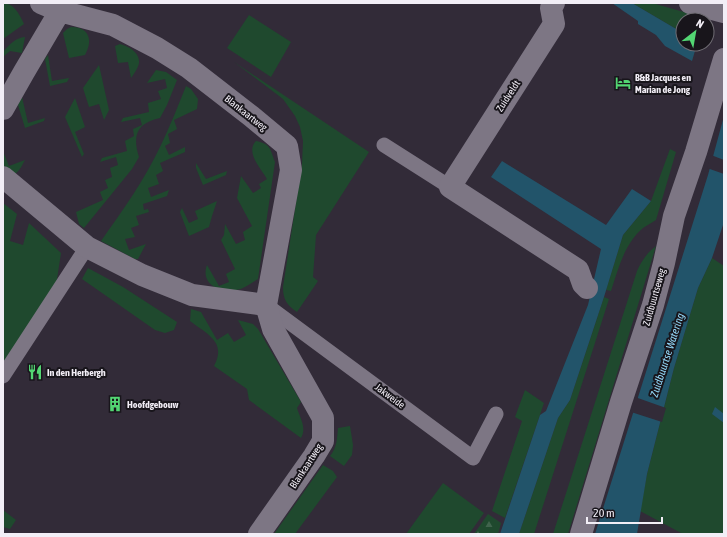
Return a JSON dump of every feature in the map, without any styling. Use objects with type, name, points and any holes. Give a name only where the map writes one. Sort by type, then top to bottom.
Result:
[{"type":"street","name":"Zuidveldt","points":[[450,187],[554,24],[551,8],[554,3]]},
{"type":"street","points":[[690,3],[724,12]]},
{"type":"street","name":"Blankaartweg","points":[[3,109],[24,72],[51,7],[113,25],[157,48],[189,68],[287,146],[291,170],[266,305],[273,328],[323,418],[323,442],[259,534]]},
{"type":"street","name":"Zuidbuurtseweg","points":[[581,534],[621,402],[653,305],[674,216],[696,152],[724,59]]},
{"type":"street","points":[[3,177],[87,247],[142,275],[192,295],[266,305]]},
{"type":"street","points":[[450,187],[578,270],[583,284],[587,288]]},
{"type":"lane","points":[[384,145],[450,187]]},
{"type":"lane","points":[[3,376],[87,247]]},
{"type":"lane","name":"Jakweide","points":[[266,305],[473,458],[496,414]]},
{"type":"green space","points":[[3,3],[13,7],[24,24],[3,39]]},
{"type":"green space","points":[[632,3],[652,3],[684,12],[675,12],[675,28]]},
{"type":"green space","points":[[249,15],[291,42],[271,77],[227,48]]},
{"type":"green space","points":[[71,27],[82,29],[88,36],[89,45],[85,55],[69,58],[63,33]]},
{"type":"green space","points":[[25,37],[22,53],[10,51],[3,57],[3,52],[10,44],[15,40]]},
{"type":"green space","points":[[120,44],[133,50],[139,59],[138,67],[131,78],[128,62],[118,63],[115,46]]},
{"type":"green space","points":[[48,55],[52,81],[69,78],[67,82],[50,86],[45,59]]},
{"type":"green space","points":[[234,62],[369,152],[316,235],[313,277],[318,281],[297,312],[286,302],[283,287],[302,164],[303,141],[300,127],[295,116],[283,99]]},
{"type":"green space","points":[[99,65],[109,110],[104,120],[99,104],[89,107],[83,88]]},
{"type":"green space","points":[[156,70],[166,72],[177,80],[167,105],[160,118],[146,123],[138,131],[136,142],[139,157],[132,169],[84,228],[79,224],[76,212],[103,200],[100,192],[108,188],[105,180],[112,177],[110,168],[118,165],[116,157],[100,162],[102,158],[127,151],[125,141],[134,136],[133,129],[142,125],[140,118],[121,122],[123,118],[149,112],[148,103],[161,99],[158,91],[167,88],[165,79],[147,83]]},
{"type":"green space","points":[[186,86],[191,89],[198,99],[197,109],[174,120],[177,129],[168,134],[170,143],[165,146],[169,155],[185,147],[185,152],[160,163],[163,171],[156,175],[159,184],[148,188],[151,197],[169,190],[167,196],[143,204],[144,210],[148,209],[149,212],[136,216],[139,225],[131,228],[135,237],[125,239],[129,250],[146,244],[138,259],[135,259],[101,241],[141,182],[155,158]]},
{"type":"green space","points":[[22,97],[28,123],[45,118],[44,121],[25,128],[18,105]]},
{"type":"green space","points":[[75,98],[85,127],[75,132],[84,154],[82,157],[65,117]]},
{"type":"green space","points":[[256,141],[265,144],[271,150],[275,162],[258,279],[239,289],[230,291],[224,290],[213,286],[209,282],[206,277],[207,265],[219,286],[229,282],[226,274],[235,269],[221,240],[224,235],[225,224],[236,244],[245,240],[243,232],[252,226],[237,198],[241,176],[253,193],[261,188],[259,184],[267,179],[253,155],[253,145]]},
{"type":"green space","points":[[670,149],[676,152],[656,220],[636,234],[622,258],[611,291],[606,290],[623,235],[651,201]]},
{"type":"green space","points":[[3,151],[9,166],[25,160],[17,173],[8,175],[3,166]]},
{"type":"green space","points":[[196,163],[206,179],[227,171],[226,175],[203,185],[196,168]]},
{"type":"green space","points":[[217,201],[209,227],[189,236],[180,212],[182,208],[189,223],[198,219],[195,211]]},
{"type":"green space","points":[[3,203],[17,214],[10,241],[23,245],[29,223],[61,253],[56,286],[3,363]]},
{"type":"green space","points":[[656,246],[568,534],[553,534],[637,271],[645,257]]},
{"type":"green space","points":[[712,258],[724,266],[724,534],[683,534],[640,511],[647,474],[674,368],[698,288]]},
{"type":"green space","points":[[88,268],[123,287],[177,322],[174,330],[165,333],[155,330],[82,279]]},
{"type":"green space","points":[[604,297],[609,299],[534,534],[519,534],[558,418],[570,400]]},
{"type":"green space","points":[[191,309],[201,312],[217,340],[228,333],[234,342],[246,335],[238,320],[253,324],[258,329],[301,402],[297,408],[303,427],[303,434],[301,438],[249,400],[247,389],[214,366],[218,351],[217,345],[213,339],[190,321]]},
{"type":"green space","points":[[525,390],[544,403],[505,518],[492,511],[522,421],[515,417]]},
{"type":"green space","points":[[350,426],[353,445],[352,455],[344,466],[330,456],[337,439],[338,428]]},
{"type":"green space","points":[[323,465],[333,471],[337,477],[295,534],[274,534]]},
{"type":"green space","points":[[443,483],[484,513],[469,534],[406,534]]},
{"type":"green space","points":[[3,510],[16,520],[10,529],[3,527]]},
{"type":"green space","points":[[488,514],[501,523],[498,534],[474,534]]},
{"type":"water","points":[[612,3],[632,3],[675,28],[675,52],[665,46],[656,35],[638,24],[638,21]]},
{"type":"water","points":[[676,52],[695,52],[692,61]]},
{"type":"water","name":"Zuidbuurtse Watering","points":[[724,116],[724,222],[712,258],[698,288],[674,368],[647,474],[637,534],[595,534],[708,175]]},
{"type":"water","points":[[502,161],[606,225],[632,189],[651,201],[623,235],[570,400],[558,418],[519,534],[500,534],[540,415],[546,411],[588,305],[601,249],[491,177]]},
{"type":"water","points":[[715,407],[724,414],[724,423],[712,414]]},
{"type":"pier","points":[[711,155],[724,160],[724,174],[707,168]]},
{"type":"pier","points":[[635,397],[666,408],[662,422],[631,412]]},
{"type":"place","name":"B&B Jacques en Marian de Jong","points":[[623,83]]},
{"type":"place","name":"In den Herbergh","points":[[35,372]]},
{"type":"place","name":"Hoofdgebouw","points":[[115,404]]}]
